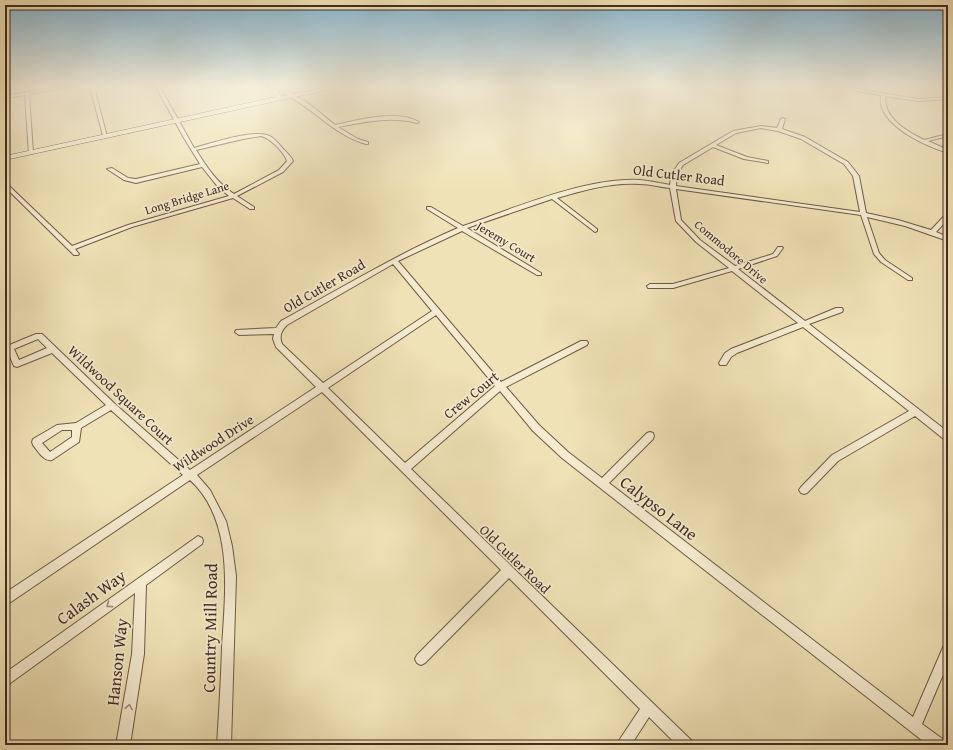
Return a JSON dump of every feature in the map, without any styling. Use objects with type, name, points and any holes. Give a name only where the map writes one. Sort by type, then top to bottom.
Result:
[{"type":"street","points":[[29,122],[31,152]]},
{"type":"street","points":[[101,122],[105,136]]},
{"type":"street","points":[[5,158],[171,122]]},
{"type":"street","points":[[177,122],[204,165],[219,185],[252,208]]},
{"type":"street","points":[[329,122],[354,140],[366,143]]},
{"type":"street","points":[[335,126],[364,122]]},
{"type":"street","points":[[779,130],[782,122]]},
{"type":"street","points":[[895,122],[924,141],[948,152]]},
{"type":"street","name":"Commodore Drive","points":[[910,279],[879,257],[876,253],[863,214],[856,176],[846,163],[803,138],[779,130],[761,127],[736,132],[681,164],[674,174],[673,187],[678,220],[698,241],[948,437]]},
{"type":"street","name":"Long Bridge Lane","points":[[70,249],[124,228],[234,196],[281,171],[290,161],[289,157],[264,133],[194,149]]},
{"type":"street","points":[[924,141],[948,135]]},
{"type":"street","points":[[712,145],[746,158],[766,162]]},
{"type":"street","points":[[110,169],[126,179],[136,181],[204,165]]},
{"type":"street","name":"Old Cutler Road","points":[[686,745],[279,345],[276,337],[278,331],[284,323],[394,261],[462,228],[587,187],[619,182],[640,182],[863,214],[898,221],[933,232],[948,239]]},
{"type":"street","points":[[5,184],[76,254]]},
{"type":"street","points":[[553,197],[595,230]]},
{"type":"street","name":"Jeremy Court","points":[[429,208],[539,274]]},
{"type":"street","points":[[933,232],[948,215]]},
{"type":"street","points":[[650,286],[674,286],[775,255],[780,248]]},
{"type":"street","name":"Calypso Lane","points":[[394,261],[544,436],[565,455],[939,745]]},
{"type":"street","points":[[723,363],[728,355],[734,351],[839,310]]},
{"type":"street","name":"Wildwood Drive","points":[[5,600],[437,311]]},
{"type":"street","points":[[239,332],[278,331]]},
{"type":"street","name":"Wildwood Square Court","points":[[53,349],[17,364],[10,348],[39,336],[53,349],[112,406],[190,475]]},
{"type":"street","name":"Crew Court","points":[[404,469],[500,386],[584,343]]},
{"type":"street","points":[[77,426],[76,439],[48,457],[36,442],[60,427],[77,426],[112,406]]},
{"type":"street","points":[[804,490],[835,458],[916,412]]},
{"type":"street","points":[[602,484],[650,436]]},
{"type":"street","name":"Country Mill Road","points":[[190,475],[207,494],[221,521],[227,546],[231,576],[224,745]]},
{"type":"street","name":"Calash Way","points":[[5,680],[198,541]]},
{"type":"street","points":[[421,659],[509,570]]},
{"type":"street","name":"Hanson Way","points":[[123,745],[138,654],[141,582]]},
{"type":"street","points":[[915,726],[948,649]]},
{"type":"street","points":[[623,745],[648,708]]}]
